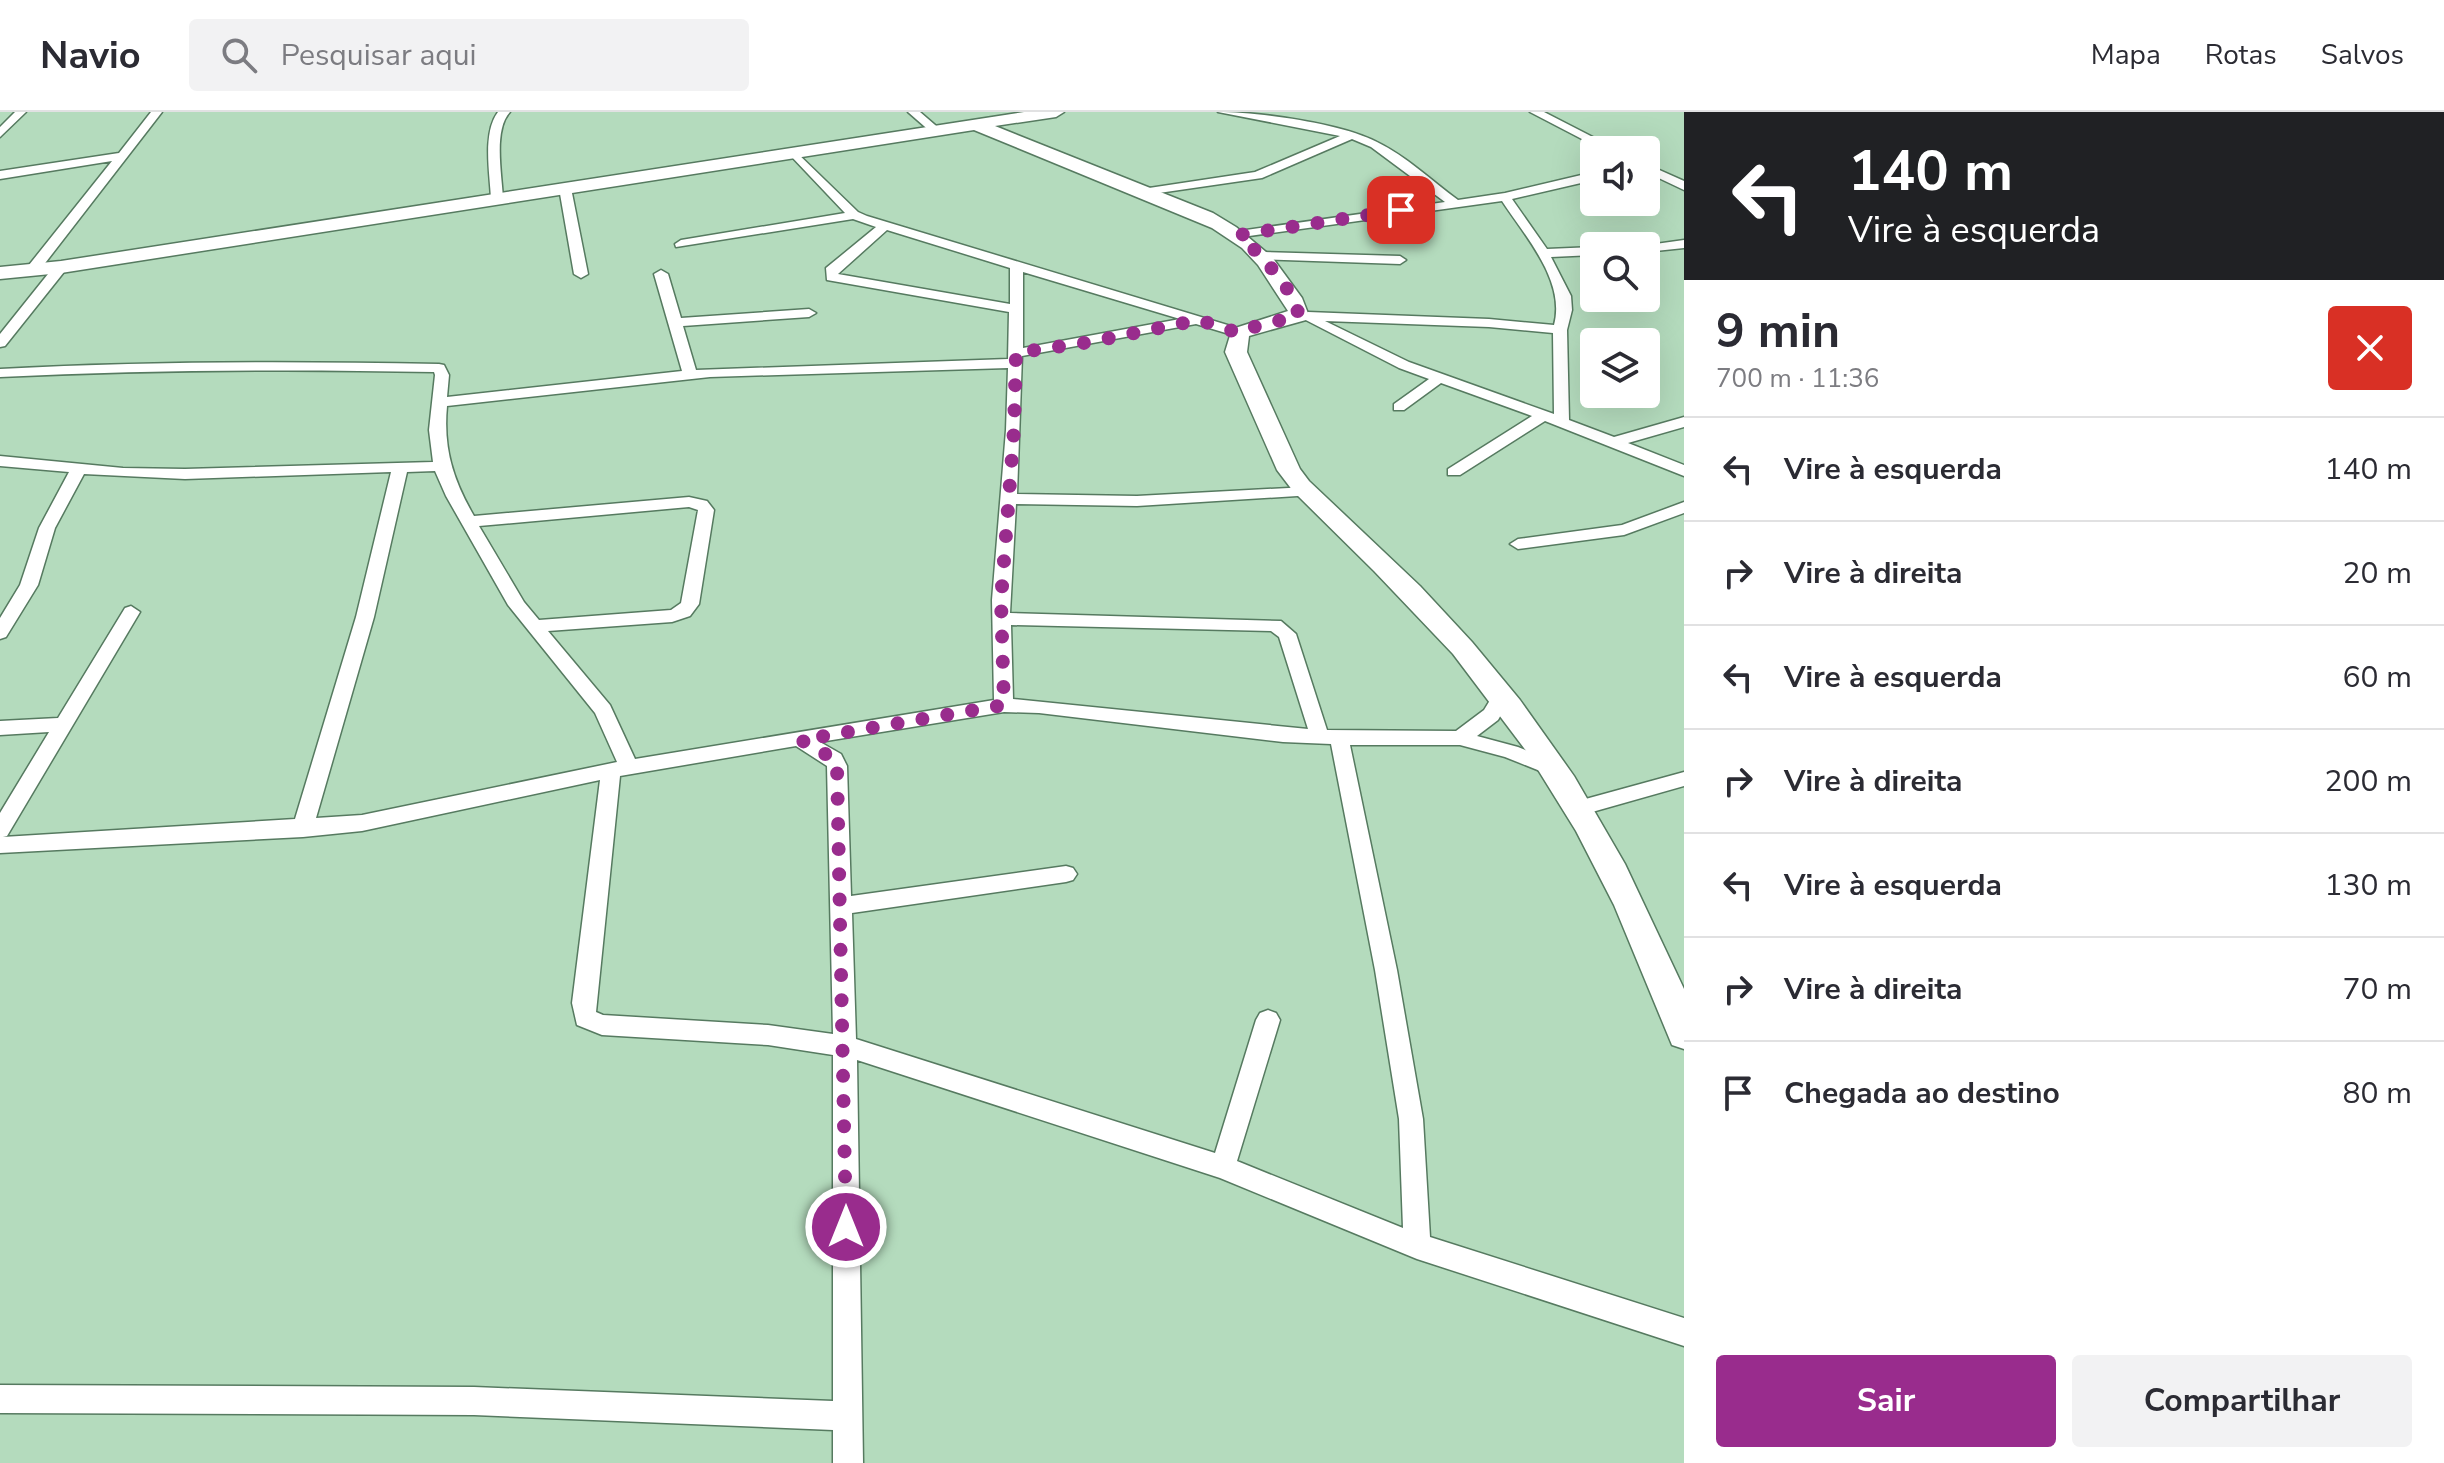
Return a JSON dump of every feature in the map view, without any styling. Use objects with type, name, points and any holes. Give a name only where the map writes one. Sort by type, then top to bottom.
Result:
[{"type":"street","points":[[0,134],[21,112]]},
{"type":"street","points":[[34,268],[157,112]]},
{"type":"street","points":[[497,199],[495,144],[500,116],[505,112]]},
{"type":"street","points":[[913,112],[936,131]]},
{"type":"street","points":[[0,273],[61,267],[1056,112]]},
{"type":"street","points":[[1223,112],[1352,135],[1375,145],[1456,204]]},
{"type":"street","points":[[1535,112],[1584,136]]},
{"type":"street","points":[[977,125],[1149,192],[1239,235],[1263,256],[1302,316],[1366,349],[1684,471]]},
{"type":"street","points":[[1149,192],[1258,175],[1352,135]]},
{"type":"street","points":[[794,153],[854,215],[884,227],[1239,333],[1255,326],[1302,316],[1489,323],[1560,330]]},
{"type":"street","points":[[0,175],[122,156]]},
{"type":"street","points":[[1660,175],[1684,186]]},
{"type":"street","points":[[1239,235],[1505,197],[1580,179]]},
{"type":"street","points":[[565,188],[581,274]]},
{"type":"street","points":[[1505,197],[1543,253],[1564,296],[1565,310],[1560,330],[1562,422]]},
{"type":"street","points":[[681,244],[854,215]]},
{"type":"street","points":[[884,227],[835,267],[831,271],[832,277],[1017,309]]},
{"type":"street","points":[[1660,247],[1684,244]]},
{"type":"street","points":[[1543,253],[1580,252]]},
{"type":"street","points":[[1263,256],[1400,260]]},
{"type":"street","points":[[0,343],[61,267]]},
{"type":"street","points":[[1004,705],[1001,619],[1014,430],[1017,267]]},
{"type":"street","points":[[661,274],[690,374]]},
{"type":"street","points":[[674,323],[748,315],[809,313]]},
{"type":"street","points":[[442,402],[690,374],[1015,358],[1199,320]]},
{"type":"street","points":[[1239,333],[1236,352],[1289,470],[1307,492],[1404,586],[1502,697],[1555,770],[1622,885],[1649,941],[1684,1034]]},
{"type":"street","points":[[0,373],[118,367],[439,368],[442,402],[437,430],[441,466],[517,605],[603,710],[620,769],[583,1003],[585,1018],[602,1025],[768,1035],[845,1046],[1223,1167],[1417,1246],[1684,1332]]},
{"type":"street","points":[[1399,407],[1439,378]]},
{"type":"street","points":[[1454,472],[1543,416]]},
{"type":"street","points":[[1614,442],[1684,422]]},
{"type":"street","points":[[0,461],[79,469],[185,474],[441,466]]},
{"type":"street","points":[[303,829],[335,711],[365,617],[400,468]]},
{"type":"street","points":[[0,633],[29,585],[47,528],[79,469]]},
{"type":"street","points":[[1007,499],[1137,501],[1307,492]]},
{"type":"street","points":[[469,522],[689,502],[701,504],[706,510],[690,604],[684,612],[672,616],[535,626]]},
{"type":"street","points":[[1518,544],[1621,530],[1668,516],[1684,507]]},
{"type":"street","points":[[0,830],[131,612]]},
{"type":"street","points":[[1001,619],[1275,625],[1287,634],[1330,738],[1386,970],[1411,1119],[1417,1246]]},
{"type":"street","points":[[1460,738],[1491,715],[1502,697]]},
{"type":"street","points":[[0,845],[303,829],[377,820],[620,769],[1004,705],[1039,706],[1209,728],[1330,738],[1460,738],[1511,752],[1555,770]]},
{"type":"street","points":[[0,728],[65,724]]},
{"type":"street","points":[[801,740],[834,759],[837,766],[845,1046],[848,1463]]},
{"type":"street","points":[[1578,808],[1684,779]]},
{"type":"street","points":[[841,906],[1066,874]]},
{"type":"street","points":[[1223,1167],[1268,1020]]},
{"type":"street","points":[[0,1399],[474,1401],[847,1416]]},
{"type":"route","points":[[846,1227],[845,1046],[837,766],[834,759],[801,740],[1004,705],[1001,600],[1005,514],[1014,430],[1016,353],[1148,332],[1199,320],[1239,333],[1262,324],[1298,317],[1297,305],[1273,269],[1239,235],[1401,210]]}]
